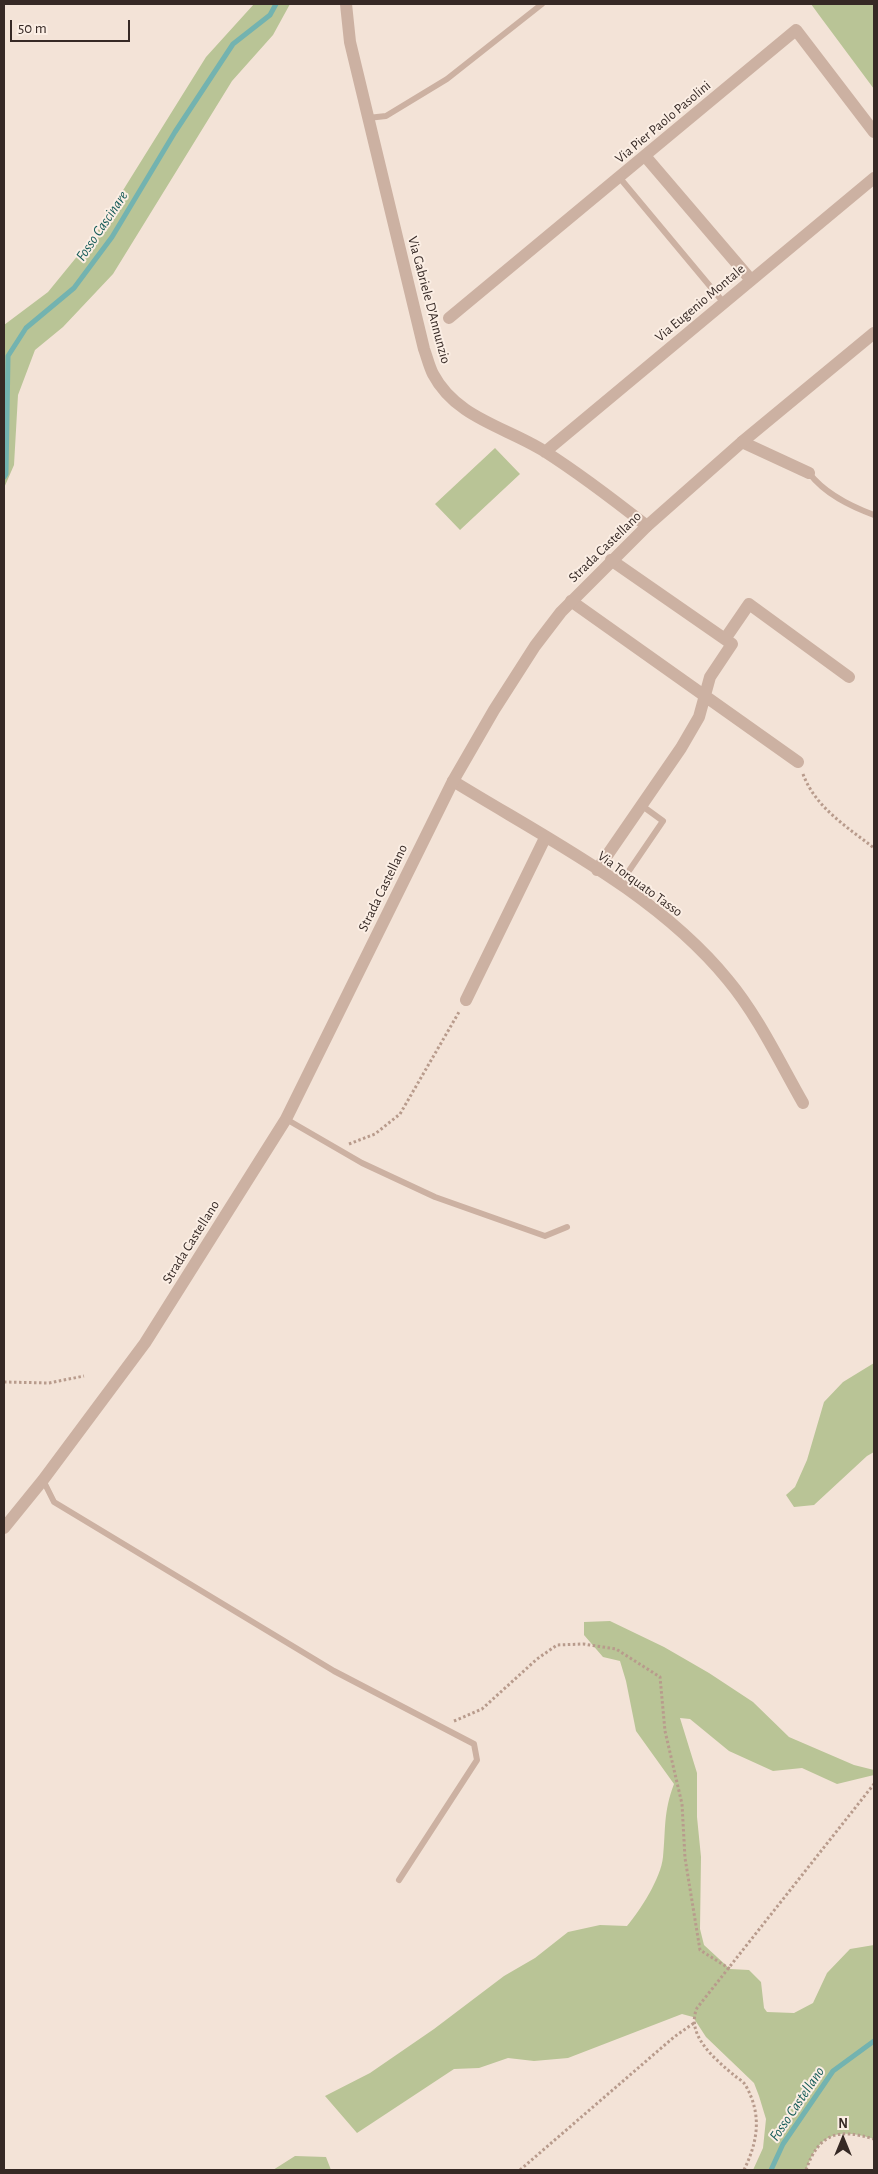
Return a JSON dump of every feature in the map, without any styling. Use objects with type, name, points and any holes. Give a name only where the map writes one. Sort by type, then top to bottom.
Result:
[{"type":"street","name":"Via Gabriele D'Annunzio","points":[[346,4],[350,42],[424,349],[433,374],[449,397],[473,417],[516,435],[545,452],[647,526]]},
{"type":"street","name":"Via Pier Paolo Pasolini","points":[[449,318],[796,30],[874,132]]},
{"type":"street","points":[[645,156],[751,280]]},
{"type":"street","name":"Via Eugenio Montale","points":[[545,452],[874,178]]},
{"type":"street","name":"Strada Castellano","points":[[4,1528],[43,1480],[145,1343],[286,1119],[453,781],[494,710],[535,646],[571,601],[647,526],[742,442],[874,333]]},
{"type":"street","points":[[742,442],[809,473]]},
{"type":"street","points":[[597,870],[695,725],[710,676],[732,644],[611,560]]},
{"type":"street","points":[[571,601],[798,762]]},
{"type":"street","points":[[725,638],[749,604],[849,677]]},
{"type":"street","name":"Via Torquato Tasso","points":[[453,781],[620,884],[664,916],[728,980],[755,1019],[803,1103]]},
{"type":"street","points":[[466,1000],[545,838]]},
{"type":"lane","points":[[368,118],[386,116],[447,79],[542,4]]},
{"type":"lane","points":[[619,177],[724,302]]},
{"type":"lane","points":[[809,473],[819,486],[857,508],[874,515]]},
{"type":"lane","points":[[620,884],[664,821],[641,805]]},
{"type":"lane","points":[[286,1119],[362,1163],[435,1197],[545,1236],[567,1227]]},
{"type":"lane","points":[[43,1480],[54,1502],[334,1671],[474,1744],[477,1760],[399,1880]]},
{"type":"path","points":[[798,762],[808,787],[832,815],[874,848]]},
{"type":"path","points":[[333,1146],[357,1142],[375,1134],[400,1114],[466,1000]]},
{"type":"path","points":[[4,1382],[49,1383],[84,1376]]},
{"type":"path","points":[[436,1724],[457,1720],[482,1709],[537,1659],[557,1645],[584,1644],[616,1649],[660,1677],[665,1731],[682,1804],[685,1858],[700,1950],[730,1969]]},
{"type":"path","points":[[744,2170],[754,2149],[757,2119],[750,2096],[745,2084],[697,2038],[693,2017],[697,2008],[730,1969],[874,1784]]},
{"type":"path","points":[[520,2170],[674,2037],[694,2023]]},
{"type":"path","points":[[806,2170],[811,2155],[818,2144],[836,2133],[858,2134],[874,2139]]},
{"type":"green space","points":[[254,4],[290,4],[273,35],[232,81],[113,274],[63,327],[35,350],[18,395],[14,465],[4,488],[4,325],[48,292],[97,232],[206,57]]},
{"type":"green space","points":[[811,4],[874,4],[874,89],[819,15]]},
{"type":"green space","points":[[495,448],[520,474],[460,530],[435,504]]},
{"type":"green space","points":[[874,1363],[874,1452],[867,1456],[814,1505],[794,1507],[786,1495],[795,1487],[807,1460],[824,1402],[843,1382]]},
{"type":"green space","points":[[610,1621],[664,1647],[709,1673],[753,1702],[789,1737],[854,1765],[874,1770],[874,1775],[837,1784],[802,1768],[773,1771],[729,1751],[690,1719],[680,1718],[697,1773],[697,1817],[701,1857],[700,1929],[704,1945],[730,1969],[749,1970],[761,1982],[764,2008],[767,2012],[794,2013],[813,2003],[827,1973],[850,1949],[874,1945],[874,2139],[850,2134],[840,2134],[831,2137],[817,2148],[806,2170],[753,2170],[763,2148],[766,2119],[754,2083],[706,2037],[693,2017],[682,2014],[568,2058],[534,2061],[508,2058],[479,2068],[454,2069],[357,2133],[325,2096],[370,2073],[434,2029],[504,1976],[535,1958],[568,1932],[600,1925],[627,1926],[644,1903],[661,1865],[666,1812],[674,1784],[636,1731],[620,1661],[603,1657],[584,1635],[584,1622]]},
{"type":"green space","points":[[295,2156],[326,2157],[331,2170],[273,2170]]},
{"type":"waterway","name":"Fosso Cascinare","points":[[4,477],[6,474],[8,356],[26,328],[74,288],[112,237],[175,132],[233,44],[270,15],[276,4]]},
{"type":"waterway","name":"Fosso Castellano","points":[[771,2170],[783,2144],[833,2071],[874,2041]]}]
